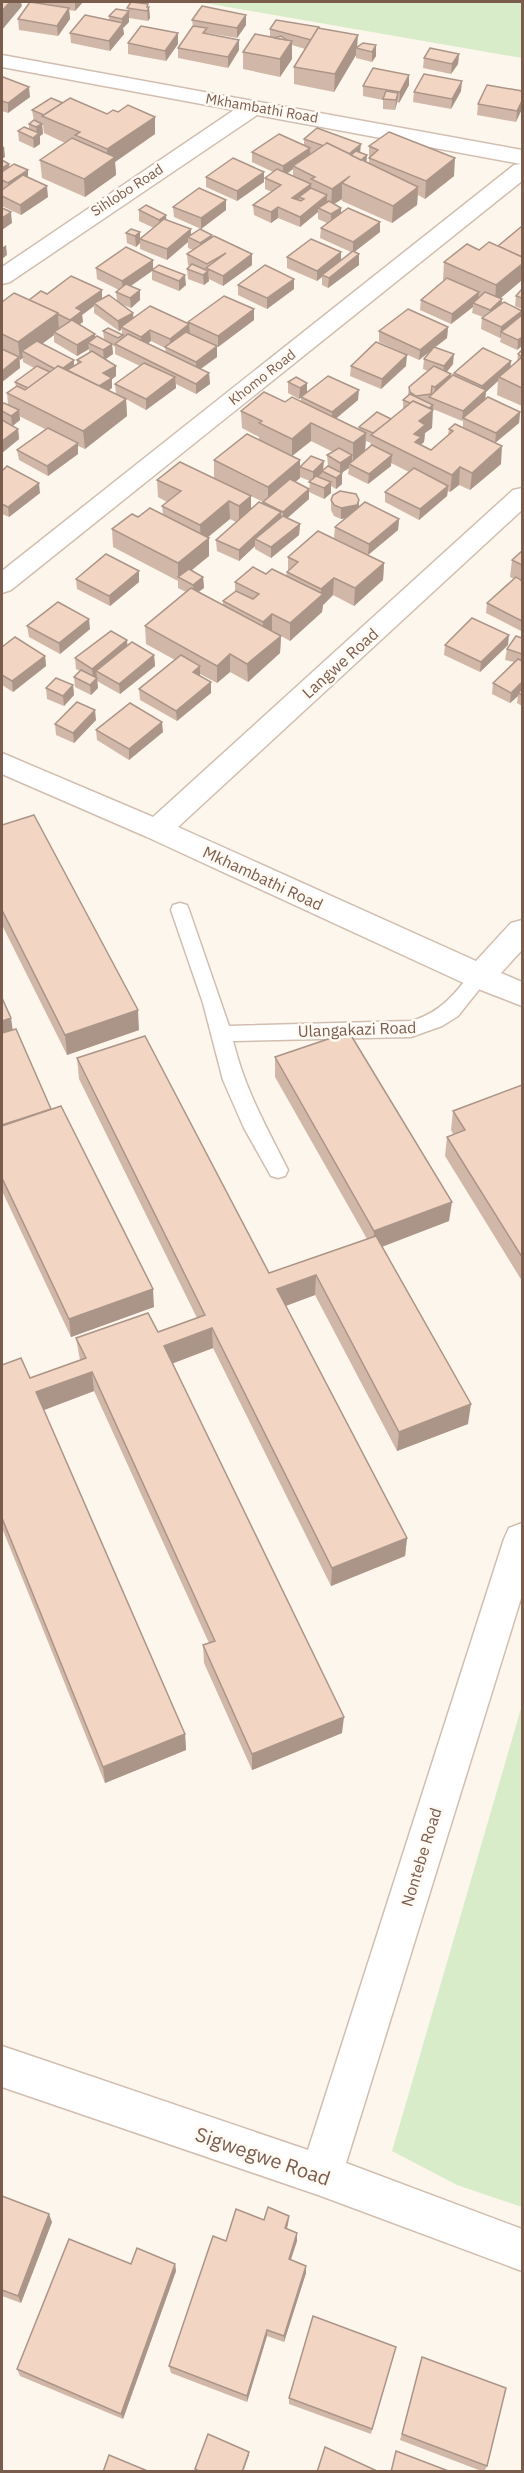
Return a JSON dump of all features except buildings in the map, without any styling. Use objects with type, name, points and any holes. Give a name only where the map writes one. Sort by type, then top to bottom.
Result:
[{"type":"street","name":"Mkhambathi Road","points":[[2,61],[522,157]]},
{"type":"street","name":"Sihlobo Road","points":[[2,277],[254,107]]},
{"type":"street","name":"Khomo Road","points":[[2,584],[522,170]]},
{"type":"street","name":"Langwe Road","points":[[157,830],[522,496]]},
{"type":"street","name":"Mkhambathi Road","points":[[2,763],[157,830],[522,995]]},
{"type":"street","name":"Ulangakazi Road","points":[[479,977],[522,931]]},
{"type":"street","name":"Nontebe Road","points":[[321,2175],[522,1539]]},
{"type":"street","name":"Sigwegwe Road","points":[[2,2067],[321,2175],[522,2250]]},
{"type":"lane","points":[[180,910],[222,1034],[241,1102],[278,1170]]},
{"type":"lane","name":"Ulangakazi Road","points":[[222,1034],[411,1029],[436,1023],[451,1013],[479,977]]},
{"type":"green space","points":[[199,2],[522,2],[522,58]]},
{"type":"green space","points":[[522,1705],[522,2207],[457,2185],[392,2151]]}]
